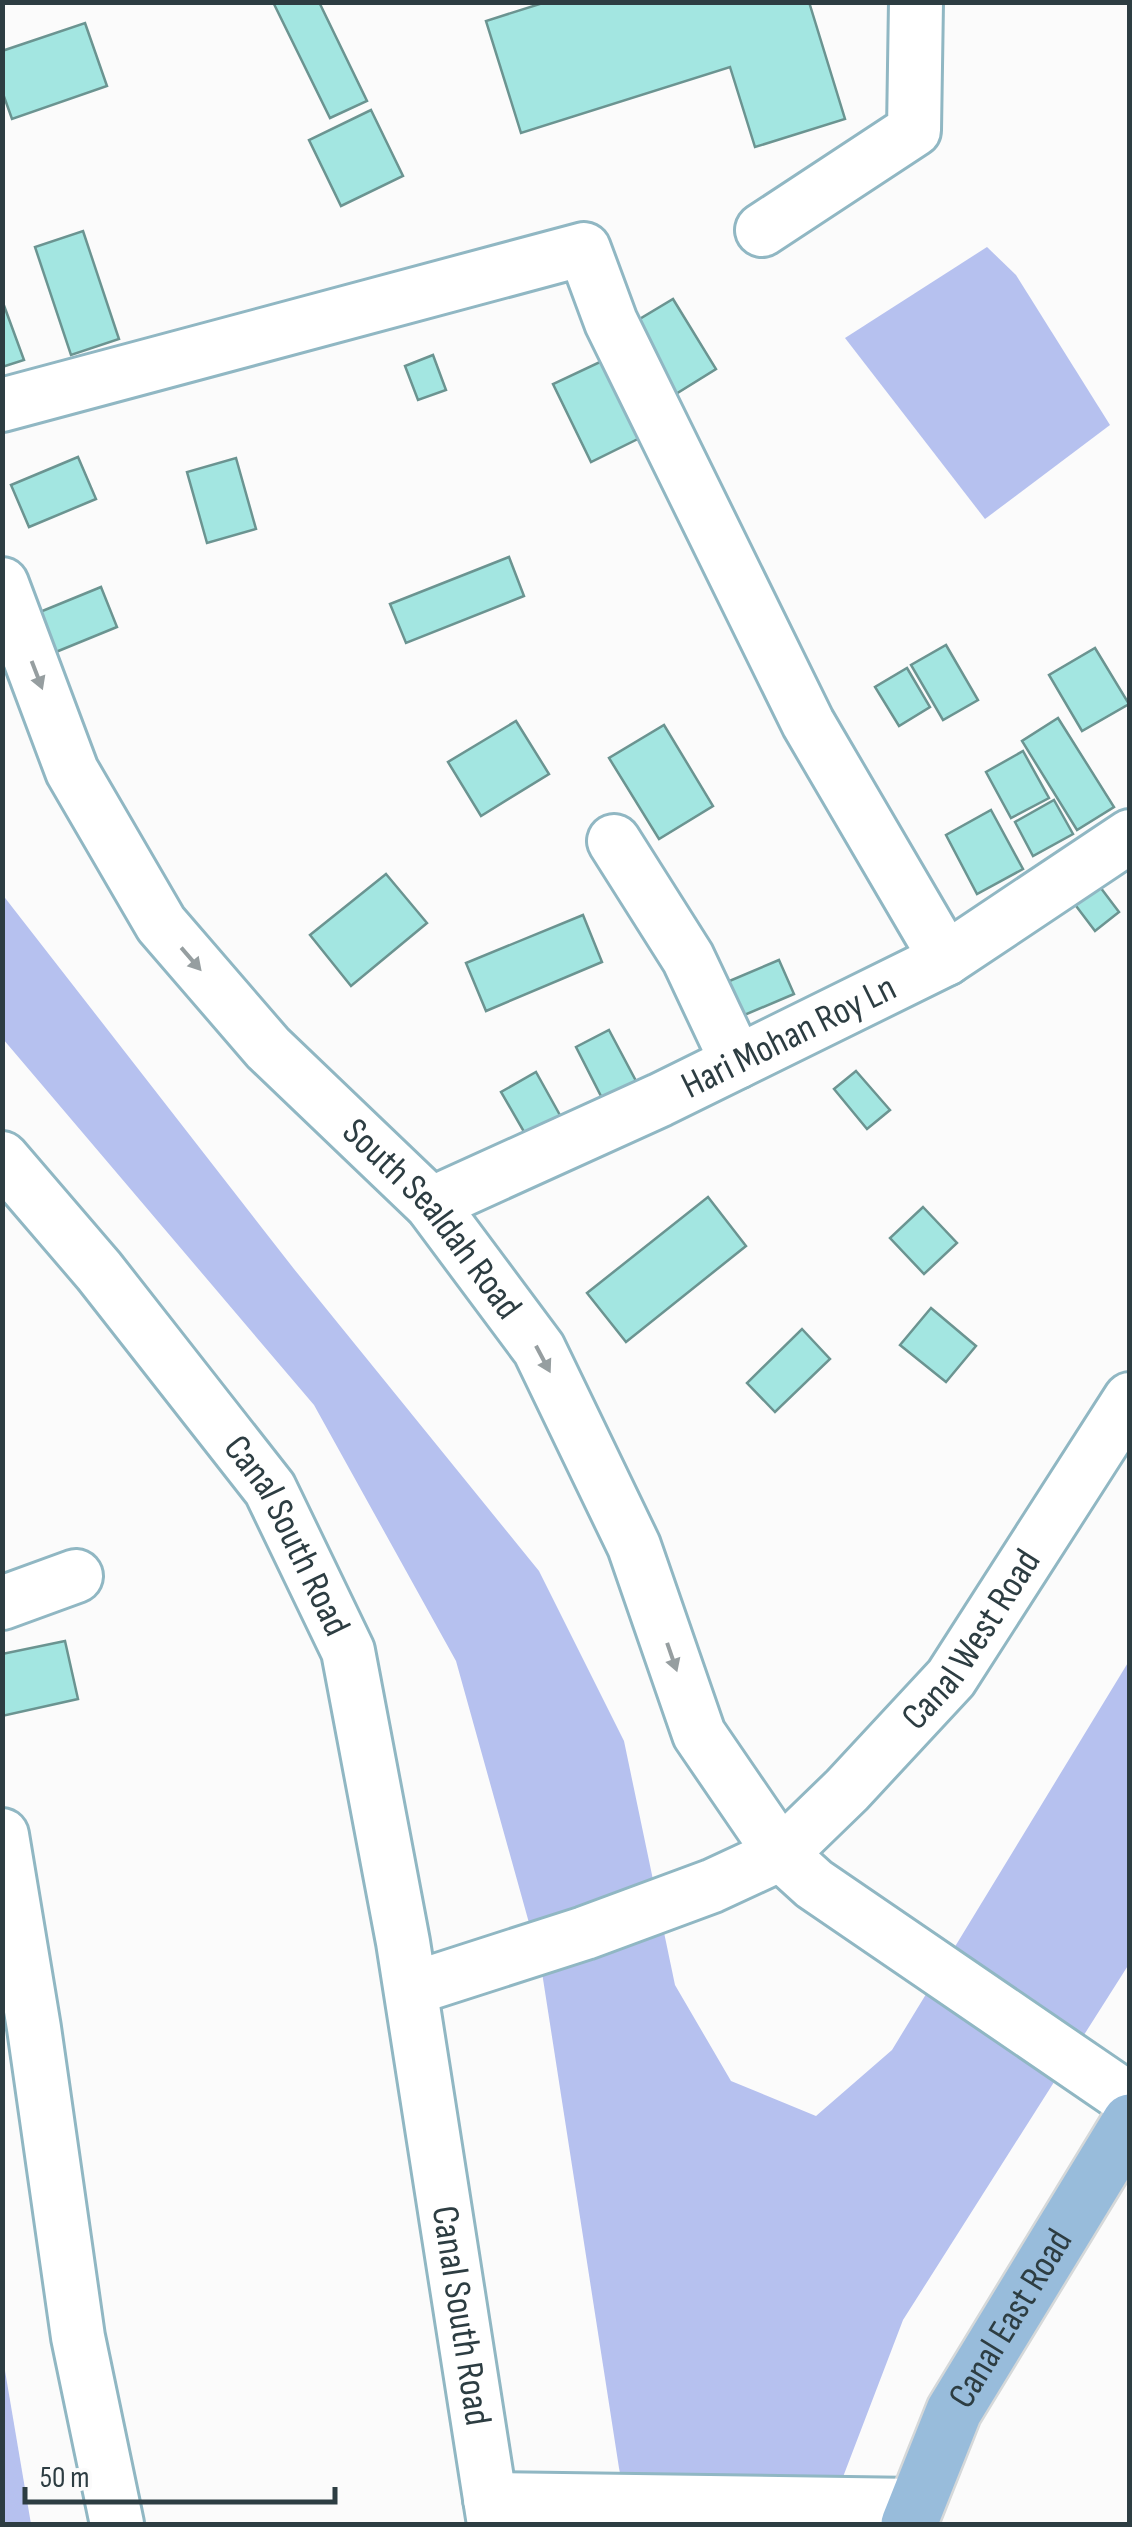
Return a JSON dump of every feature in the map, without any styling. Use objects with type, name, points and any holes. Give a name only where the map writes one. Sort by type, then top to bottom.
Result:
[{"type":"main road","name":"Canal East Road","points":[[913,2514],[954,2411],[1130,2122]]},
{"type":"street","points":[[762,230],[914,130],[916,2]]},
{"type":"street","points":[[2,405],[584,249],[611,322],[808,723],[946,959]]},
{"type":"street","name":"South Sealdah Road","points":[[2,584],[72,770],[161,924],[268,1048],[431,1204],[539,1349],[634,1546],[699,1734],[797,1869]]},
{"type":"street","name":"Hari Mohan Roy Ln","points":[[431,1204],[660,1100],[946,959],[1130,836]]},
{"type":"street","points":[[614,842],[688,958],[737,1062]]},
{"type":"street","name":"Canal South Road","points":[[2,1158],[99,1271],[270,1489],[348,1651],[410,1988],[492,2512]]},
{"type":"street","name":"Canal West Road","points":[[797,1869],[846,1790],[951,1678],[1130,1399]]},
{"type":"street","points":[[2,1603],[76,1576]]},
{"type":"street","points":[[2,1835],[78,2337],[117,2524]]},
{"type":"street","points":[[410,1988],[584,1933],[712,1886],[797,1869],[1130,2100]]},
{"type":"street","points":[[492,2512],[913,2514]]},
{"type":"water","points":[[987,247],[1016,275],[1110,425],[985,519],[845,338]]},
{"type":"water","points":[[2,894],[294,1269],[539,1571],[624,1741],[675,1985],[731,2081],[816,2116],[892,2050],[1129,1661],[1129,1964],[903,2320],[825,2524],[630,2524],[541,1966],[456,1661],[314,1405],[3,1039]]},
{"type":"water","points":[[3,2359],[31,2524],[3,2524]]},
{"type":"building","points":[[273,2],[319,2],[367,101],[330,118]]},
{"type":"building","points":[[546,2],[809,2],[845,119],[755,147],[730,67],[521,133],[486,21]]},
{"type":"building","points":[[85,23],[107,86],[12,119],[2,91],[2,51]]},
{"type":"building","points":[[371,110],[403,176],[341,206],[309,140]]},
{"type":"building","points":[[83,231],[119,339],[71,355],[35,247]]},
{"type":"building","points":[[673,299],[716,369],[671,397],[628,326]]},
{"type":"building","points":[[2,300],[24,360],[2,367]]},
{"type":"building","points":[[617,354],[654,431],[591,462],[553,384]]},
{"type":"building","points":[[433,355],[446,390],[418,400],[405,366]]},
{"type":"building","points":[[78,457],[96,499],[29,527],[11,485]]},
{"type":"building","points":[[236,458],[256,529],[207,543],[187,472]]},
{"type":"building","points":[[509,557],[524,596],[406,643],[390,604]]},
{"type":"building","points":[[101,587],[117,627],[51,654],[35,614]]},
{"type":"building","points":[[946,645],[978,700],[943,720],[911,665]]},
{"type":"building","points":[[1095,648],[1129,704],[1082,731],[1049,675]]},
{"type":"building","points":[[907,668],[930,707],[899,726],[875,687]]},
{"type":"building","points":[[1058,718],[1114,807],[1077,830],[1022,741]]},
{"type":"building","points":[[516,721],[549,774],[481,816],[448,762]]},
{"type":"building","points":[[664,725],[713,806],[659,839],[609,758]]},
{"type":"building","points":[[1023,751],[1049,798],[1011,818],[986,772]]},
{"type":"building","points":[[1054,800],[1073,834],[1033,856],[1015,822]]},
{"type":"building","points":[[991,810],[1023,869],[977,894],[946,835]]},
{"type":"building","points":[[386,874],[427,923],[351,986],[310,935]]},
{"type":"building","points":[[1091,875],[1119,912],[1095,931],[1067,894]]},
{"type":"building","points":[[583,915],[602,962],[486,1011],[466,963]]},
{"type":"building","points":[[779,960],[794,994],[735,1019],[720,985]]},
{"type":"building","points":[[609,1030],[636,1081],[602,1098],[576,1047]]},
{"type":"building","points":[[856,1071],[890,1110],[867,1129],[834,1089]]},
{"type":"building","points":[[536,1072],[561,1117],[527,1137],[501,1092]]},
{"type":"building","points":[[708,1197],[746,1246],[626,1342],[587,1293]]},
{"type":"building","points":[[923,1207],[957,1243],[924,1274],[890,1238]]},
{"type":"building","points":[[931,1308],[976,1346],[946,1382],[900,1345]]},
{"type":"building","points":[[802,1329],[830,1359],[775,1412],[747,1383]]},
{"type":"building","points":[[65,1641],[78,1699],[2,1716],[2,1654]]}]
